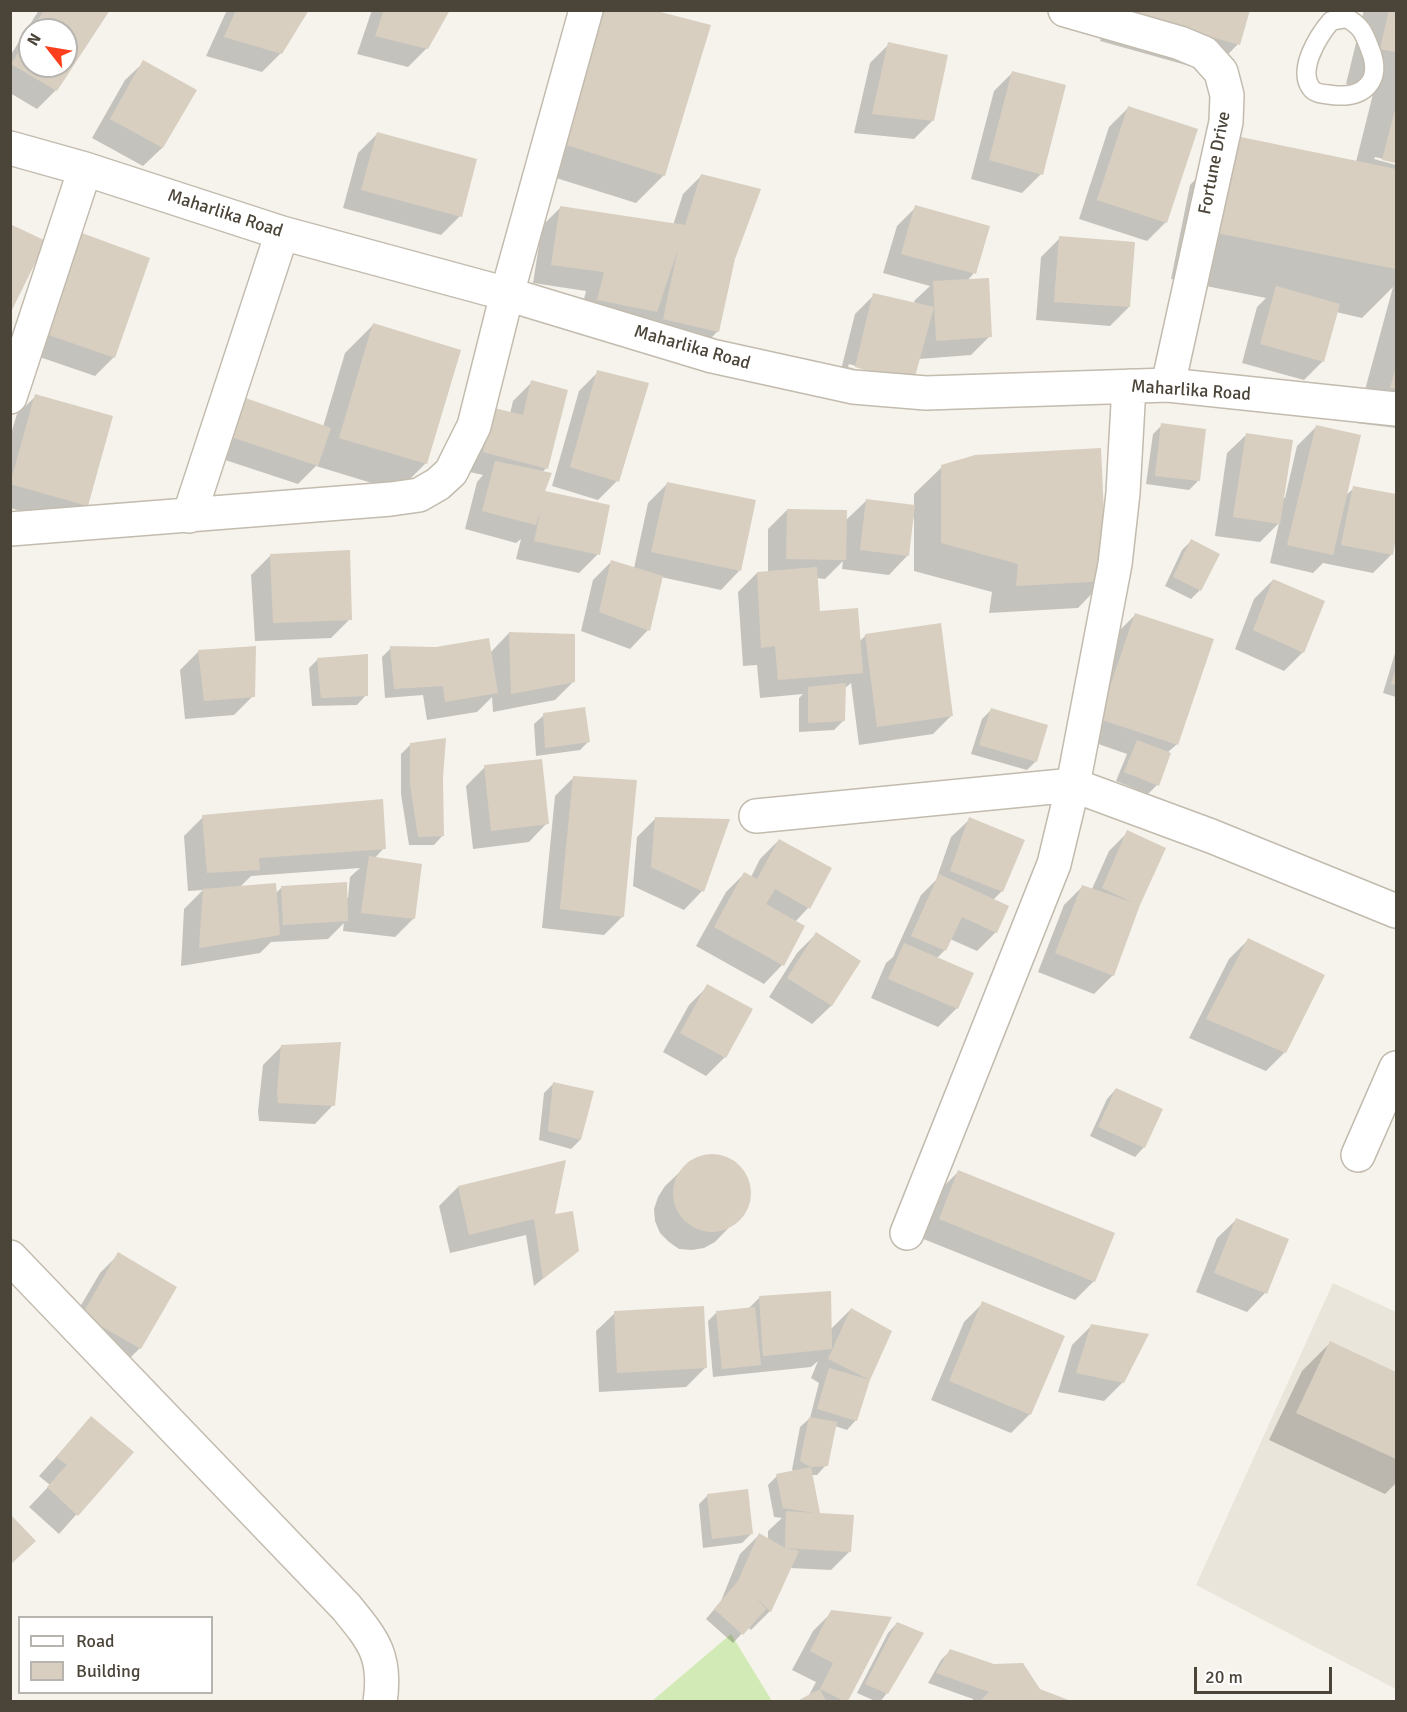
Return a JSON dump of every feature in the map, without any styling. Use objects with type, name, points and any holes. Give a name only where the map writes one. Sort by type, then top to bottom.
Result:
[{"type":"street","points":[[10,529],[391,499],[419,495],[438,484],[452,472],[474,426],[507,294],[586,10]]},
{"type":"street","name":"Fortune Drive","points":[[1065,10],[1180,43],[1204,53],[1221,72],[1227,94],[1226,122],[1168,385]]},
{"type":"street","name":"Maharlika Road","points":[[10,148],[85,169],[282,233],[507,294],[712,356],[853,387],[926,393],[1168,385],[1396,409]]},
{"type":"street","points":[[10,397],[85,169]]},
{"type":"street","points":[[189,516],[282,233]]},
{"type":"street","points":[[907,1233],[1054,864],[1072,785],[1115,564],[1123,493],[1129,386]]},
{"type":"street","points":[[756,816],[1072,785],[1211,836],[1396,911]]},
{"type":"street","points":[[1358,1155],[1396,1068]]},
{"type":"street","points":[[10,1257],[346,1607],[373,1641],[379,1657],[382,1675],[380,1701]]},
{"type":"lane","points":[[1347,14],[1358,24],[1374,59],[1374,72],[1370,85],[1356,94],[1346,96],[1318,93],[1311,89],[1308,81],[1312,50],[1319,35],[1331,21],[1347,14]]},
{"type":"shaded area","points":[[1333,1283],[1396,1312],[1396,1689],[1196,1585]]},
{"type":"green space","points":[[731,1634],[772,1701],[652,1701]]},
{"type":"building","points":[[44,10],[110,10],[78,59],[78,18],[39,18]]},
{"type":"building","points":[[236,10],[309,10],[282,54],[224,37]]},
{"type":"building","points":[[384,10],[450,10],[428,49],[375,36]]},
{"type":"building","points":[[605,10],[653,10],[711,25],[665,176],[563,144]]},
{"type":"building","points":[[1127,10],[1250,10],[1240,45],[1126,13]]},
{"type":"building","points":[[1389,10],[1396,10],[1396,52],[1380,49]]},
{"type":"building","points":[[888,42],[948,55],[934,121],[872,114]]},
{"type":"building","points":[[18,53],[18,68],[11,64]]},
{"type":"building","points":[[143,60],[197,90],[163,148],[110,119]]},
{"type":"building","points":[[1012,71],[1066,85],[1043,175],[989,160]]},
{"type":"building","points":[[35,78],[66,78],[57,91]]},
{"type":"building","points":[[1128,106],[1198,129],[1167,223],[1097,200]]},
{"type":"building","points":[[1396,106],[1396,163],[1382,160]]},
{"type":"building","points":[[377,132],[477,159],[462,217],[361,190]]},
{"type":"building","points":[[1236,136],[1396,169],[1396,269],[1217,233]]},
{"type":"building","points":[[701,174],[761,189],[735,259],[719,332],[663,319],[678,249],[657,312],[597,300],[604,272],[551,265],[560,206],[685,225]]},
{"type":"building","points":[[915,205],[990,226],[976,274],[901,254]]},
{"type":"building","points":[[10,224],[46,241],[10,314]]},
{"type":"building","points":[[82,233],[150,258],[115,358],[46,334]]},
{"type":"building","points":[[1059,236],[1135,242],[1130,307],[1054,302]]},
{"type":"building","points":[[989,278],[992,337],[936,341],[933,281]]},
{"type":"building","points":[[1276,286],[1340,304],[1324,362],[1260,344]]},
{"type":"building","points":[[873,293],[934,307],[913,384],[855,367]]},
{"type":"building","points":[[373,323],[461,350],[427,464],[339,438]]},
{"type":"building","points":[[1396,366],[1396,388],[1390,388]]},
{"type":"building","points":[[597,370],[649,383],[619,482],[570,467]]},
{"type":"building","points":[[531,380],[568,390],[548,469],[483,452],[494,408],[523,415]]},
{"type":"building","points":[[35,394],[113,416],[88,506],[10,484]]},
{"type":"building","points":[[240,396],[331,428],[318,466],[228,436]]},
{"type":"building","points":[[1161,423],[1206,429],[1200,481],[1155,476]]},
{"type":"building","points":[[1316,425],[1361,435],[1333,555],[1287,545]]},
{"type":"building","points":[[1246,433],[1293,440],[1280,524],[1233,517]]},
{"type":"building","points":[[1101,448],[1107,581],[1016,586],[1018,564],[941,543],[941,465],[975,455]]},
{"type":"building","points":[[495,461],[552,473],[545,491],[610,505],[600,555],[534,541],[541,510],[536,525],[482,511]]},
{"type":"building","points":[[667,482],[756,500],[741,571],[651,552]]},
{"type":"building","points":[[1353,486],[1396,494],[1396,538],[1393,555],[1341,545]]},
{"type":"building","points":[[866,499],[915,505],[909,556],[860,550]]},
{"type":"building","points":[[787,509],[847,510],[846,560],[786,559]]},
{"type":"building","points":[[1191,539],[1220,554],[1201,591],[1173,577]]},
{"type":"building","points":[[350,550],[352,620],[273,623],[270,554]]},
{"type":"building","points":[[611,560],[663,576],[650,631],[599,612]]},
{"type":"building","points":[[817,567],[820,611],[858,608],[863,673],[778,680],[775,646],[761,648],[757,572]]},
{"type":"building","points":[[1273,579],[1325,601],[1304,653],[1253,630]]},
{"type":"building","points":[[1135,613],[1214,639],[1178,745],[1099,719]]},
{"type":"building","points":[[941,623],[953,716],[877,727],[865,634]]},
{"type":"building","points":[[509,632],[575,634],[575,682],[511,694]]},
{"type":"building","points":[[489,638],[498,693],[445,702],[443,686],[394,689],[390,646],[436,647]]},
{"type":"building","points":[[256,646],[255,697],[204,701],[198,650]]},
{"type":"building","points":[[368,654],[368,696],[321,698],[317,658]]},
{"type":"building","points":[[1396,668],[1396,685],[1391,684]]},
{"type":"building","points":[[846,683],[845,721],[808,723],[808,687]]},
{"type":"building","points":[[585,707],[590,742],[545,748],[543,713]]},
{"type":"building","points":[[991,708],[1048,725],[1037,762],[979,745]]},
{"type":"building","points":[[446,738],[443,778],[444,836],[418,837],[410,784],[410,743]]},
{"type":"building","points":[[1137,740],[1171,753],[1159,786],[1124,772]]},
{"type":"building","points":[[542,759],[549,824],[491,831],[484,765]]},
{"type":"building","points":[[573,776],[637,780],[624,917],[560,909]]},
{"type":"building","points":[[383,799],[386,849],[259,858],[260,870],[207,873],[202,815]]},
{"type":"building","points":[[655,817],[730,819],[704,892],[651,867]]},
{"type":"building","points":[[969,817],[1025,840],[1003,892],[950,871]]},
{"type":"building","points":[[1127,830],[1166,848],[1140,905],[1114,976],[1055,953],[1082,885],[1134,903],[1102,888]]},
{"type":"building","points":[[779,839],[832,868],[810,909],[775,889],[766,904],[805,926],[784,966],[714,927],[744,872],[757,879]]},
{"type":"building","points":[[369,856],[422,864],[415,919],[361,913]]},
{"type":"building","points":[[939,874],[1009,906],[997,933],[962,917],[946,951],[911,936]]},
{"type":"building","points":[[347,882],[348,921],[283,925],[281,886]]},
{"type":"building","points":[[276,883],[280,935],[199,948],[203,889]]},
{"type":"building","points":[[816,932],[861,961],[832,1006],[787,978]]},
{"type":"building","points":[[1248,938],[1325,975],[1286,1053],[1206,1019]]},
{"type":"building","points":[[904,943],[974,973],[958,1009],[888,979]]},
{"type":"building","points":[[707,984],[753,1009],[726,1058],[680,1033]]},
{"type":"building","points":[[341,1042],[335,1106],[278,1103],[281,1045]]},
{"type":"building","points":[[553,1082],[594,1091],[581,1140],[548,1131]]},
{"type":"building","points":[[1116,1088],[1163,1109],[1145,1148],[1098,1127]]},
{"type":"building","points":[[712,1154],[727,1157],[739,1166],[748,1178],[751,1193],[748,1208],[739,1220],[727,1229],[712,1232],[697,1229],[685,1220],[676,1208],[673,1193],[676,1178],[685,1166],[697,1157]]},
{"type":"building","points":[[566,1160],[555,1214],[573,1211],[579,1251],[543,1279],[534,1219],[469,1235],[458,1186]]},
{"type":"building","points":[[958,1170],[1115,1233],[1095,1282],[939,1219]]},
{"type":"building","points":[[1236,1218],[1289,1239],[1267,1294],[1214,1273]]},
{"type":"building","points":[[118,1252],[177,1287],[141,1349],[82,1315]]},
{"type":"building","points":[[831,1291],[832,1349],[763,1356],[759,1296]]},
{"type":"building","points":[[982,1301],[1065,1336],[1031,1415],[949,1381]]},
{"type":"building","points":[[704,1306],[707,1368],[617,1373],[614,1311]]},
{"type":"building","points":[[755,1307],[761,1365],[722,1369],[716,1311]]},
{"type":"building","points":[[851,1308],[892,1331],[870,1380],[828,1359]]},
{"type":"building","points":[[1091,1324],[1149,1334],[1124,1383],[1076,1373]]},
{"type":"building","points":[[1330,1341],[1396,1372],[1396,1459],[1296,1413]]},
{"type":"building","points":[[829,1368],[870,1380],[857,1421],[817,1409]]},
{"type":"building","points":[[91,1416],[134,1452],[78,1516],[47,1487],[67,1465],[56,1457]]},
{"type":"building","points":[[809,1417],[837,1422],[828,1466],[811,1467],[800,1461]]},
{"type":"building","points":[[811,1467],[820,1513],[854,1515],[851,1552],[785,1548],[786,1511],[814,1513],[783,1508],[776,1474]]},
{"type":"building","points":[[748,1489],[753,1534],[712,1539],[707,1494]]},
{"type":"building","points":[[10,1514],[36,1541],[10,1565]]},
{"type":"building","points":[[759,1533],[785,1548],[799,1551],[771,1612],[753,1595],[766,1609],[743,1635],[714,1609],[738,1581]]},
{"type":"building","points":[[831,1610],[892,1617],[848,1701],[820,1689],[833,1663],[810,1651]]},
{"type":"building","points":[[897,1622],[924,1633],[888,1694],[865,1684]]},
{"type":"building","points":[[950,1649],[994,1664],[1023,1663],[1040,1689],[1071,1701],[980,1701],[989,1692],[936,1673]]},
{"type":"building","points":[[820,1689],[826,1701],[797,1701]]}]
